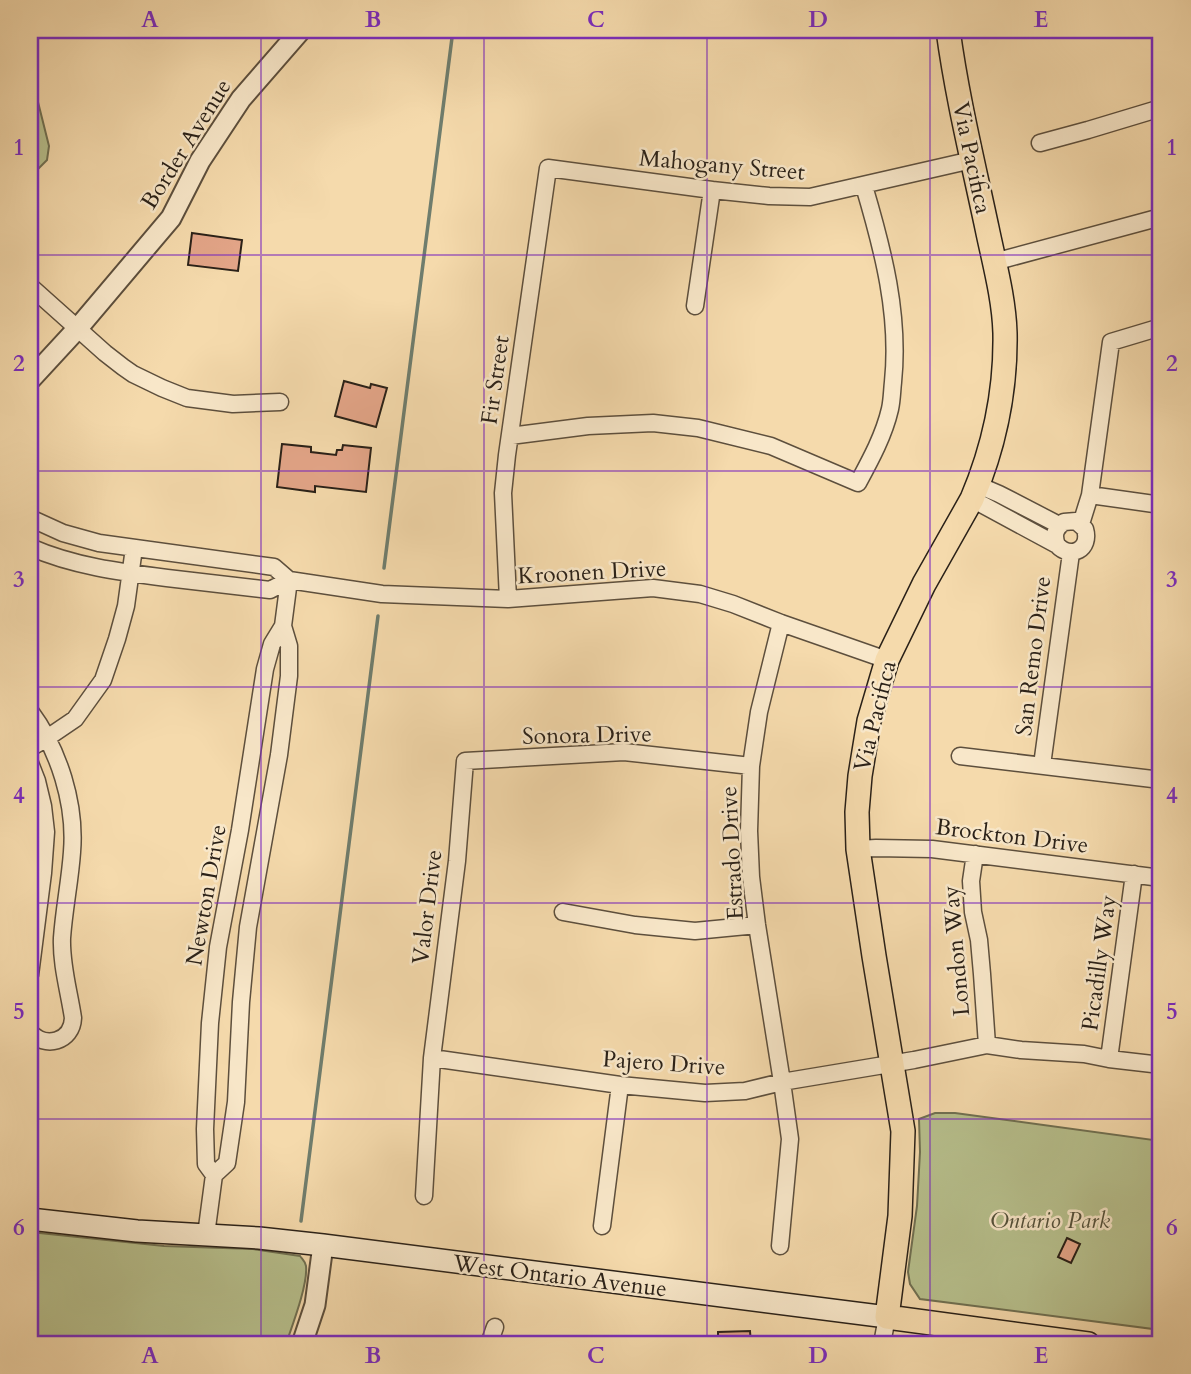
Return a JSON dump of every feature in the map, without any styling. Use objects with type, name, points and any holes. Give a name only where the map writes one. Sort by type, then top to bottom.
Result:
[{"type":"main road","name":"Via Pacifica","points":[[887,1317],[901,1216],[903,1131],[858,849],[860,776],[869,721],[887,660],[924,584],[975,492],[995,426],[1005,356],[1001,297],[961,110],[947,30]]},
{"type":"main road","name":"West Ontario Avenue","points":[[30,1220],[323,1245],[1088,1344]]},
{"type":"street","name":"Border Avenue","points":[[30,380],[171,218],[200,161],[241,99],[301,30]]},
{"type":"street","points":[[1040,143],[1161,108]]},
{"type":"street","name":"Mahogany Street","points":[[548,168],[712,190],[810,197],[972,160]]},
{"type":"street","name":"Fir Street","points":[[508,599],[503,494],[548,168]]},
{"type":"street","points":[[510,436],[588,426],[653,423],[698,428],[771,446],[859,483],[878,447],[891,408],[895,369],[895,325],[890,285],[863,186]]},
{"type":"street","points":[[695,306],[712,190]]},
{"type":"street","points":[[994,262],[1161,217]]},
{"type":"street","points":[[30,286],[132,374],[187,398],[233,404],[280,402]]},
{"type":"street","points":[[1081,524],[1090,495],[1111,342],[1161,327]]},
{"type":"street","points":[[975,492],[999,494],[1059,525]]},
{"type":"street","points":[[975,492],[1064,549],[1081,549],[1087,540],[1081,524],[1070,520],[1059,525],[1055,535],[1064,549]]},
{"type":"street","points":[[1090,495],[1161,505]]},
{"type":"street","name":"Kroonen Drive","points":[[30,518],[63,533],[99,543],[274,567],[289,580],[382,594],[508,599],[653,588],[700,594],[887,660]]},
{"type":"street","name":"Kroonen Drive","points":[[30,547],[86,566],[130,573],[270,590],[289,580]]},
{"type":"street","points":[[30,748],[75,719],[103,680],[126,606],[134,548]]},
{"type":"street","name":"San Remo Drive","points":[[1042,765],[1064,549]]},
{"type":"street","name":"Newton Drive","points":[[206,1235],[214,1175],[227,1163],[236,1102],[248,927],[279,755],[289,676],[289,646],[284,626],[289,580]]},
{"type":"street","name":"Estrado Drive","points":[[780,623],[759,712],[751,766],[749,831],[757,925],[790,1139],[780,1246]]},
{"type":"street","name":"Newton Drive","points":[[214,1175],[206,1164],[205,1129],[210,1023],[218,947],[240,830],[265,669],[272,644],[284,626]]},
{"type":"street","points":[[30,711],[47,738],[62,775],[73,830],[62,939],[73,1024],[64,1036],[49,1042],[36,1039],[30,1032]]},
{"type":"street","name":"Sonora Drive","points":[[465,761],[624,752],[751,766]]},
{"type":"street","points":[[960,756],[1161,780]]},
{"type":"street","name":"Valor Drive","points":[[424,1196],[432,1058],[457,861],[465,761]]},
{"type":"street","points":[[30,763],[43,806],[46,832],[30,975]]},
{"type":"street","name":"Brockton Drive","points":[[858,849],[932,849],[1161,878]]},
{"type":"street","name":"London Way","points":[[975,854],[971,881],[972,902],[981,962],[987,1045]]},
{"type":"street","name":"Picadilly Way","points":[[1109,1059],[1133,874]]},
{"type":"street","points":[[563,912],[635,925],[695,931],[757,925]]},
{"type":"street","name":"Pajero Drive","points":[[432,1058],[620,1085],[705,1093],[745,1091],[987,1045],[1161,1065]]},
{"type":"street","points":[[602,1226],[620,1085]]},
{"type":"street","points":[[302,1344],[315,1305],[323,1245]]},
{"type":"street","name":"Via Pacifica","points":[[882,1344],[887,1317]]},
{"type":"street","points":[[489,1344],[495,1327]]},
{"type":"green space","points":[[30,52],[34,86],[49,146],[47,160],[31,176]]},
{"type":"green space","name":"Ontario Park","points":[[935,1113],[955,1113],[1161,1141],[1161,1330],[920,1299],[910,1284],[908,1272],[917,1206],[919,1119]]},
{"type":"green space","points":[[30,1232],[164,1246],[253,1249],[300,1256],[306,1266],[305,1284],[286,1344],[30,1344]]},
{"type":"building","points":[[192,233],[242,240],[238,271],[188,265]]},
{"type":"building","points":[[344,381],[370,388],[371,384],[387,388],[376,427],[335,416]]},
{"type":"building","points":[[282,444],[311,447],[311,452],[336,455],[343,445],[371,448],[366,492],[315,486],[315,492],[277,487]]},
{"type":"building","points":[[1067,1238],[1080,1244],[1071,1263],[1058,1257]]},
{"type":"building","points":[[750,1331],[751,1344],[718,1344],[718,1332]]},
{"type":"waterway","points":[[384,568],[453,30]]},
{"type":"waterway","points":[[301,1221],[378,616]]}]
